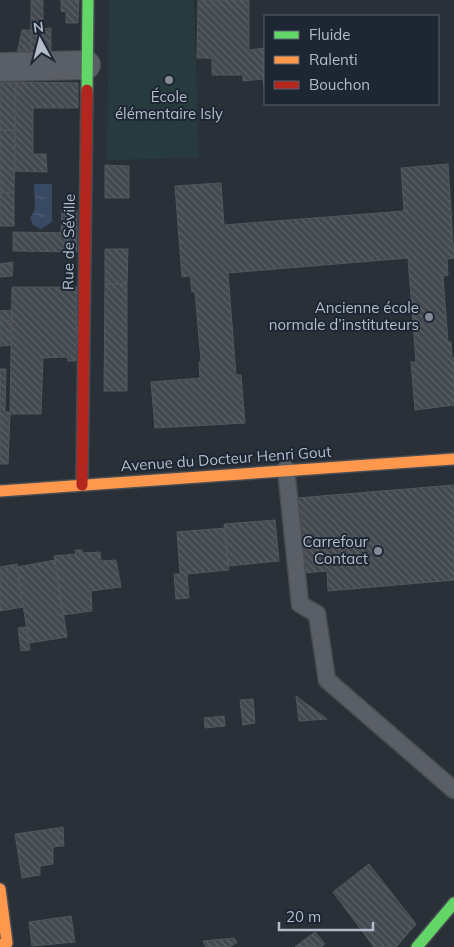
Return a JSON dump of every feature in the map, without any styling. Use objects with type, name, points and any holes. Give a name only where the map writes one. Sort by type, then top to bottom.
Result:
[{"type":"street","name":"Rue de Séville","points":[[82,485],[88,0]]},
{"type":"street","points":[[0,67],[86,65]]},
{"type":"street","name":"Avenue du Docteur Henri Gout","points":[[0,491],[286,469],[454,459]]},
{"type":"street","points":[[0,889],[3,944]]},
{"type":"street","points":[[417,947],[454,903]]},
{"type":"lane","points":[[286,469],[300,604],[317,614],[327,680],[454,790]]},
{"type":"green space","points":[[109,0],[194,0],[199,158],[107,160]]},
{"type":"water","points":[[34,184],[52,184],[52,222],[41,229],[33,225],[30,218],[35,209]]},
{"type":"building","points":[[31,0],[43,0],[43,29],[51,28],[51,54],[31,54]]},
{"type":"building","points":[[61,0],[79,0],[78,23],[66,23],[66,12],[61,11]]},
{"type":"building","points":[[198,0],[249,0],[249,50],[264,48],[264,85],[263,79],[243,81],[243,75],[212,75],[212,58],[197,58]]},
{"type":"building","points":[[22,30],[32,30],[31,54],[17,54]]},
{"type":"building","points":[[16,82],[15,130],[0,130],[0,83]]},
{"type":"building","points":[[16,82],[78,83],[78,108],[33,108],[33,154],[46,154],[47,172],[15,171]]},
{"type":"building","points":[[0,130],[15,130],[14,192],[0,193]]},
{"type":"building","name":"Ancienne école normale d’instituteurs","points":[[448,164],[454,258],[447,259],[448,275],[443,276],[448,342],[451,342],[452,358],[454,358],[454,405],[415,410],[411,362],[416,362],[408,258],[228,273],[236,375],[241,375],[245,423],[155,428],[151,382],[200,378],[199,362],[201,361],[195,292],[192,292],[190,276],[182,277],[175,186],[221,183],[224,225],[404,211],[401,168]]},
{"type":"building","points":[[105,165],[129,166],[129,198],[105,198]]},
{"type":"building","points":[[14,192],[14,226],[0,226],[0,193]]},
{"type":"building","points":[[62,210],[77,210],[77,233],[61,232]]},
{"type":"building","points":[[13,232],[77,233],[77,252],[13,251]]},
{"type":"building","points":[[105,249],[128,249],[127,284],[105,284]]},
{"type":"building","points":[[13,262],[12,276],[0,277],[0,264]]},
{"type":"building","points":[[105,284],[127,284],[127,391],[104,391]]},
{"type":"building","points":[[12,287],[77,287],[76,361],[68,361],[67,357],[43,358],[41,414],[10,414]]},
{"type":"building","points":[[12,310],[12,320],[0,322],[0,311]]},
{"type":"building","points":[[12,320],[11,345],[0,346],[0,322]]},
{"type":"building","points":[[0,369],[6,369],[5,412],[10,414],[8,464],[0,464]]},
{"type":"building","name":"Carrefour Contact","points":[[454,485],[454,580],[328,591],[327,571],[303,573],[297,498]]},
{"type":"building","points":[[275,520],[279,561],[228,566],[224,524]]},
{"type":"building","points":[[225,528],[229,570],[187,574],[189,598],[176,599],[174,574],[180,574],[177,532]]},
{"type":"building","points":[[75,550],[82,550],[82,553],[100,552],[101,561],[116,560],[121,587],[91,591],[92,611],[63,615],[54,556],[76,554]]},
{"type":"building","points":[[55,560],[67,637],[29,643],[17,567]]},
{"type":"building","points":[[17,564],[23,607],[0,611],[0,567]]},
{"type":"building","points":[[26,627],[30,650],[21,651],[18,628]]},
{"type":"building","points":[[296,696],[327,719],[299,721]]},
{"type":"building","points":[[253,699],[255,723],[243,725],[240,700]]},
{"type":"building","points":[[224,716],[225,726],[205,728],[204,718]]},
{"type":"building","points":[[63,827],[64,846],[60,846],[58,828]]},
{"type":"building","points":[[58,828],[60,846],[53,847],[53,864],[40,866],[40,875],[22,878],[15,834]]},
{"type":"building","points":[[369,864],[416,924],[396,947],[374,947],[333,892]]},
{"type":"building","points":[[71,916],[75,942],[32,946],[29,922]]},
{"type":"building","points":[[315,932],[325,944],[321,947],[314,947],[304,940]]},
{"type":"building","points":[[234,938],[237,942],[230,947],[206,947],[203,941]]},
{"type":"building","points":[[304,940],[314,947],[295,947]]},
{"type":"traffic: fast","points":[[87,90],[88,0]]},
{"type":"traffic: fast","points":[[417,947],[454,903]]},
{"type":"traffic: slow","points":[[0,491],[454,459]]},
{"type":"traffic: slow","points":[[0,889],[7,943],[0,945]]},
{"type":"traffic: jam","points":[[82,485],[87,90]]},
{"type":"place","name":"École élémentaire Isly","points":[[169,80]]},
{"type":"place","name":"Ancienne école normale d’instituteurs","points":[[429,317]]},
{"type":"place","name":"Carrefour Contact","points":[[378,551]]}]
